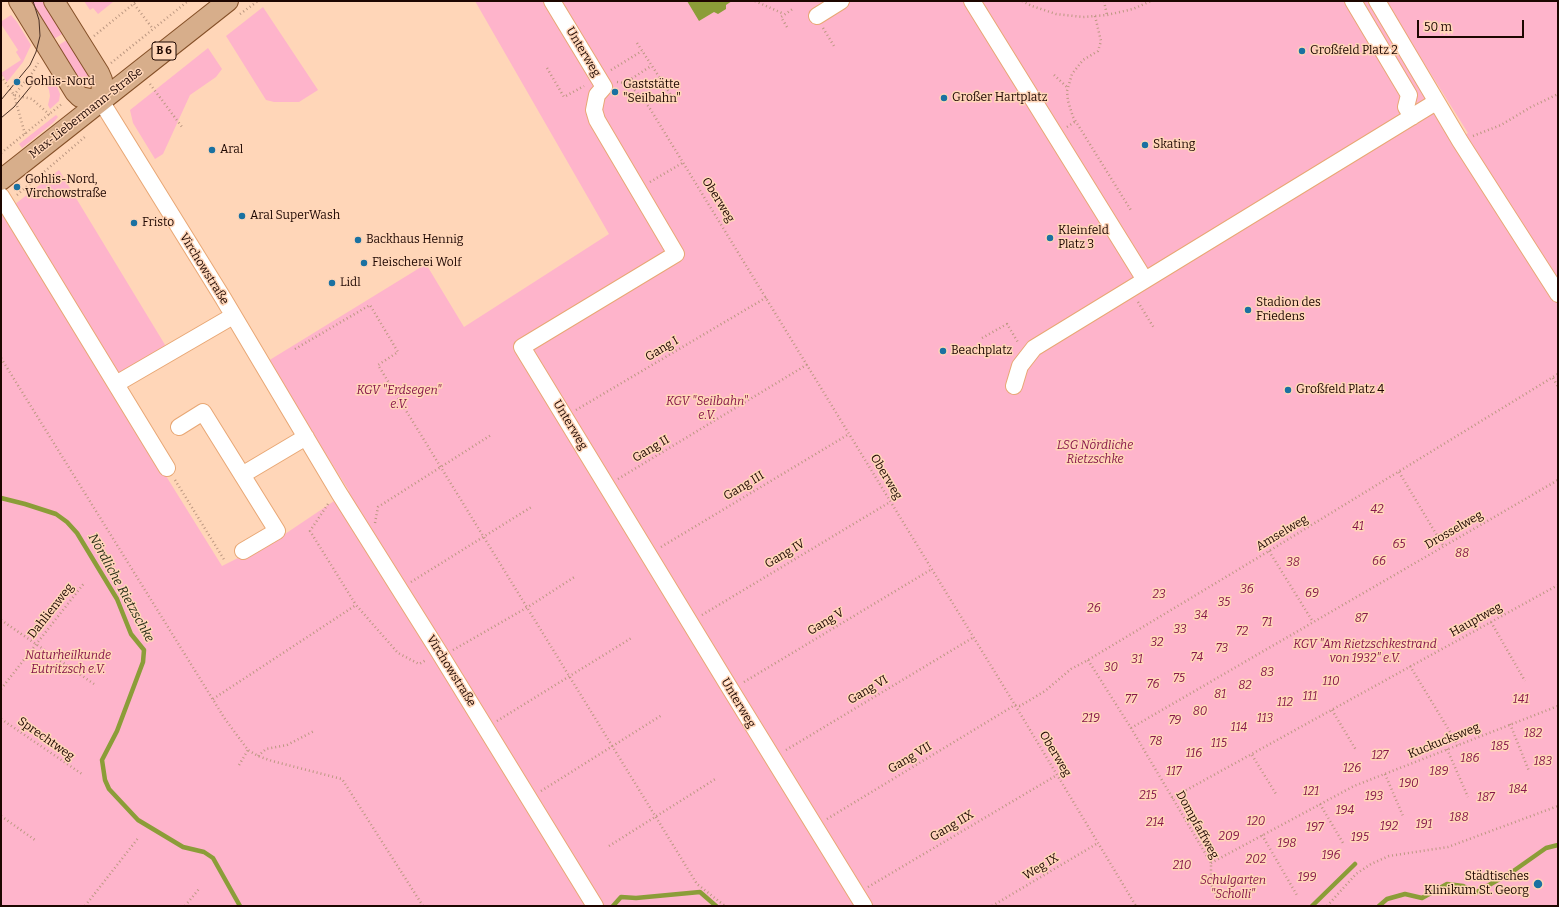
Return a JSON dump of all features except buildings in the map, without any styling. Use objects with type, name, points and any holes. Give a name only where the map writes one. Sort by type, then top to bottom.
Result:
[{"type":"main road","points":[[19,1],[70,85],[80,97],[101,101],[102,80],[99,73],[54,1]]},
{"type":"main road","name":"Max-Liebermann-Straße","points":[[1,180],[228,1]]},
{"type":"street","name":"Unterweg","points":[[552,1],[604,87],[600,90],[596,100],[595,115],[599,124],[676,254],[522,347],[566,416],[648,554],[860,900]]},
{"type":"street","points":[[816,16],[841,1]]},
{"type":"street","points":[[972,1],[1145,280]]},
{"type":"street","points":[[1353,1],[1409,95],[1406,108],[1412,117]]},
{"type":"street","points":[[1377,1],[1436,102],[1553,291]]},
{"type":"street","name":"Virchowstraße","points":[[101,101],[233,316],[339,493],[445,652],[595,906]]},
{"type":"street","points":[[1014,386],[1020,366],[1034,348],[1436,102]]},
{"type":"street","points":[[4,200],[167,468]]},
{"type":"street","points":[[116,384],[233,316]]},
{"type":"street","points":[[179,427],[203,412],[277,531],[243,551]]},
{"type":"street","points":[[242,475],[306,437]]},
{"type":"path","points":[[92,38],[137,1]]},
{"type":"path","points":[[119,56],[188,1]]},
{"type":"path","points":[[755,1],[784,14]]},
{"type":"path","points":[[1022,1],[1056,14],[1083,17],[1107,15],[1133,9],[1151,1]]},
{"type":"path","points":[[1104,1],[1107,15]]},
{"type":"path","points":[[134,4],[153,29]]},
{"type":"path","points":[[787,27],[781,16],[794,8]]},
{"type":"path","points":[[1095,16],[1101,41],[1098,51],[1083,60],[1072,74],[1068,88],[1068,101],[1073,117],[1132,212]]},
{"type":"path","points":[[637,43],[671,95],[651,101],[648,104]]},
{"type":"path","points":[[14,95],[33,72],[47,47]]},
{"type":"path","points":[[604,87],[614,82],[625,83],[651,66]]},
{"type":"path","points":[[1054,75],[1068,88]]},
{"type":"path","points":[[1,76],[14,95],[25,134]]},
{"type":"path","name":"Oberweg","points":[[625,83],[636,90],[648,104],[808,364],[890,502],[1016,705],[1136,906]]},
{"type":"path","points":[[150,84],[182,127]]},
{"type":"path","points":[[1460,141],[1501,125],[1531,107],[1558,94]]},
{"type":"path","points":[[14,95],[32,99],[50,115]]},
{"type":"path","points":[[1,153],[59,108]]},
{"type":"path","points":[[4,200],[84,138]]},
{"type":"path","points":[[637,190],[684,162]]},
{"type":"path","points":[[1130,290],[1154,328]]},
{"type":"path","name":"Gang I","points":[[566,416],[767,297]]},
{"type":"path","points":[[294,349],[370,305],[398,352],[378,365],[697,884],[725,906]]},
{"type":"path","points":[[982,338],[1007,324],[1022,348],[1034,348]]},
{"type":"path","points":[[1,358],[225,719],[248,750],[258,756],[272,761],[342,779],[423,906]]},
{"type":"path","name":"Gang II","points":[[607,486],[808,364]]},
{"type":"path","name":"Amselweg","points":[[1016,705],[1020,706],[1045,691],[1064,674],[1269,551],[1558,374]]},
{"type":"path","points":[[1553,378],[1558,387]]},
{"type":"path","name":"Gang III","points":[[648,554],[849,434]]},
{"type":"path","points":[[371,543],[378,507],[490,435]]},
{"type":"path","points":[[167,468],[225,561]]},
{"type":"path","points":[[1399,472],[1444,547]]},
{"type":"path","name":"Drosselweg","points":[[1131,728],[1558,480]]},
{"type":"path","points":[[339,493],[334,496],[310,531],[356,605],[398,653],[419,664],[445,652],[528,607],[576,576]]},
{"type":"path","name":"Gang IV","points":[[690,622],[890,502]]},
{"type":"path","points":[[409,583],[533,506]]},
{"type":"path","points":[[1269,551],[1313,622]]},
{"type":"path","name":"Gang V","points":[[731,690],[932,569]]},
{"type":"path","name":"Dahlienweg","points":[[1,689],[85,582]]},
{"type":"path","name":"Hauptweg","points":[[1172,798],[1558,585]]},
{"type":"path","points":[[213,699],[356,605]]},
{"type":"path","points":[[1,620],[94,684]]},
{"type":"path","points":[[1491,622],[1525,681]]},
{"type":"path","name":"Gang VI","points":[[772,758],[974,637]]},
{"type":"path","points":[[495,722],[633,638]]},
{"type":"path","name":"Dompfaffweg","points":[[1088,660],[1131,728],[1211,863],[1211,884],[1219,900]]},
{"type":"path","points":[[1410,666],[1458,745]]},
{"type":"path","name":"Gang VII","points":[[814,826],[1016,705]]},
{"type":"path","name":"Kuckucksweg","points":[[1211,863],[1354,786],[1558,706]]},
{"type":"path","points":[[1332,710],[1356,750]]},
{"type":"path","points":[[539,793],[662,715]]},
{"type":"path","name":"Sprechtweg","points":[[1,719],[82,774]]},
{"type":"path","points":[[1510,724],[1529,771]]},
{"type":"path","points":[[258,756],[266,748],[288,745],[314,731]]},
{"type":"path","points":[[1447,749],[1468,797]]},
{"type":"path","points":[[239,765],[248,750]]},
{"type":"path","points":[[1252,755],[1276,794]]},
{"type":"path","points":[[1385,774],[1402,816]]},
{"type":"path","name":"Gang IIX","points":[[860,900],[1057,775]]},
{"type":"path","points":[[609,846],[717,778]]},
{"type":"path","points":[[1320,804],[1343,843]]},
{"type":"path","points":[[1327,906],[1356,874],[1377,861],[1389,856],[1448,847],[1558,806]]},
{"type":"path","points":[[1,816],[36,840]]},
{"type":"path","points":[[1262,835],[1298,897]]},
{"type":"path","points":[[85,906],[139,837]]},
{"type":"path","name":"Weg IX","points":[[992,906],[1098,843]]},
{"type":"path","points":[[185,906],[199,889]]},
{"type":"green space","points":[[26,1],[47,1],[66,32],[50,41]]},
{"type":"green space","points":[[84,1],[113,2],[98,14],[93,8],[90,10]]},
{"type":"green space","name":"LSG Nördliche Rietzschke","points":[[475,1],[1367,1],[1452,143],[1468,133],[1385,1],[1558,1],[1558,906],[1,906],[1,215],[59,170],[173,358],[115,394],[222,566],[282,536],[349,491],[268,361],[426,264],[464,327],[609,234]]},
{"type":"green space","points":[[263,7],[318,90],[299,102],[274,102],[266,100],[226,36]]},
{"type":"green space","points":[[11,15],[31,45],[23,62],[7,82],[1,73],[21,60],[16,52],[18,50],[1,24],[2,21]]},
{"type":"green space","points":[[70,38],[92,75],[78,86],[54,48]]},
{"type":"green space","points":[[208,48],[222,69],[216,77],[190,95],[163,154],[155,159],[133,123],[130,110]]},
{"type":"green space","points":[[48,80],[56,84],[60,94],[59,101],[50,109],[48,105],[50,96],[46,83]]},
{"type":"green space","points":[[56,115],[58,117],[53,123],[22,148],[19,144]]},
{"type":"shaded area","points":[[687,1],[732,1],[726,5],[726,9],[718,14],[714,12],[699,21]]},
{"type":"waterway","name":"Nördliche Rietzschke","points":[[1,498],[56,514],[67,522],[77,533],[117,599],[131,634],[144,650],[143,662],[117,731],[102,760],[105,780],[109,789],[138,820],[183,847],[204,852],[213,858],[240,906]]},
{"type":"waterway","name":"Nördliche Rietzschke","points":[[1379,906],[1387,899],[1405,894],[1422,898],[1447,884],[1463,886],[1475,893],[1512,872],[1546,848],[1558,845]]},
{"type":"waterway","points":[[1312,906],[1355,864]]},
{"type":"waterway","name":"Nördliche Rietzschke","points":[[613,906],[621,897],[636,898],[700,892],[716,906]]},
{"type":"tram line","points":[[1,100],[30,65],[36,52],[40,36],[39,20],[33,1]]},
{"type":"tram line","points":[[1,118],[14,107],[37,79]]},
{"type":"place","name":"Großfeld Platz 2","points":[[1302,51]]},
{"type":"place","name":"Gohlis-Nord","points":[[17,82]]},
{"type":"place","name":"Gaststätte \"Seilbahn\"","points":[[615,92]]},
{"type":"place","name":"Großer Hartplatz","points":[[944,98]]},
{"type":"place","name":"Skating","points":[[1145,145]]},
{"type":"place","name":"Aral","points":[[212,150]]},
{"type":"place","name":"Gohlis-Nord, Virchowstraße","points":[[17,187]]},
{"type":"place","name":"Aral SuperWash","points":[[242,216]]},
{"type":"place","name":"Fristo","points":[[134,223]]},
{"type":"place","name":"Kleinfeld Platz 3","points":[[1050,238]]},
{"type":"place","name":"Backhaus Hennig","points":[[358,240]]},
{"type":"place","name":"Fleischerei Wolf","points":[[364,263]]},
{"type":"place","name":"Lidl","points":[[332,283]]},
{"type":"place","name":"Stadion des Friedens","points":[[1248,310]]},
{"type":"place","name":"Beachplatz","points":[[943,351]]},
{"type":"place","name":"Großfeld Platz 4","points":[[1288,390]]},
{"type":"place","name":"Städtisches Klinikum St. Georg","points":[[1538,884]]},
{"type":"park label","name":"KGV \"Erdsegen\" e.V.","points":[[399,398]]},
{"type":"park label","name":"KGV \"Seilbahn\" e.V.","points":[[707,409]]},
{"type":"park label","name":"42","points":[[1377,510]]},
{"type":"park label","name":"41","points":[[1358,527]]},
{"type":"park label","name":"65","points":[[1399,545]]},
{"type":"park label","name":"88","points":[[1462,554]]},
{"type":"park label","name":"66","points":[[1379,562]]},
{"type":"park label","name":"38","points":[[1293,563]]},
{"type":"park label","name":"36","points":[[1247,590]]},
{"type":"park label","name":"69","points":[[1312,594]]},
{"type":"park label","name":"23","points":[[1159,595]]},
{"type":"park label","name":"35","points":[[1224,603]]},
{"type":"park label","name":"26","points":[[1094,609]]},
{"type":"park label","name":"34","points":[[1201,616]]},
{"type":"park label","name":"87","points":[[1361,619]]},
{"type":"park label","name":"71","points":[[1267,623]]},
{"type":"park label","name":"33","points":[[1180,630]]},
{"type":"park label","name":"72","points":[[1242,632]]},
{"type":"park label","name":"32","points":[[1157,643]]},
{"type":"park label","name":"73","points":[[1222,649]]},
{"type":"park label","name":"KGV \"Am Rietzschkestrand von 1932\" e.V.","points":[[1365,652]]},
{"type":"park label","name":"74","points":[[1197,658]]},
{"type":"park label","name":"31","points":[[1137,660]]},
{"type":"park label","name":"Naturheilkunde Eutritzsch e.V.","points":[[68,663]]},
{"type":"park label","name":"30","points":[[1111,668]]},
{"type":"park label","name":"83","points":[[1267,673]]},
{"type":"park label","name":"75","points":[[1179,679]]},
{"type":"park label","name":"110","points":[[1331,682]]},
{"type":"park label","name":"76","points":[[1153,685]]},
{"type":"park label","name":"82","points":[[1245,686]]},
{"type":"park label","name":"81","points":[[1220,695]]},
{"type":"park label","name":"111","points":[[1310,697]]},
{"type":"park label","name":"77","points":[[1131,700]]},
{"type":"park label","name":"141","points":[[1521,700]]},
{"type":"park label","name":"112","points":[[1285,703]]},
{"type":"park label","name":"80","points":[[1200,712]]},
{"type":"park label","name":"219","points":[[1091,719]]},
{"type":"park label","name":"113","points":[[1265,719]]},
{"type":"park label","name":"79","points":[[1175,721]]},
{"type":"park label","name":"114","points":[[1239,728]]},
{"type":"park label","name":"182","points":[[1533,734]]},
{"type":"park label","name":"78","points":[[1156,742]]},
{"type":"park label","name":"115","points":[[1219,744]]},
{"type":"park label","name":"185","points":[[1500,747]]},
{"type":"park label","name":"116","points":[[1194,754]]},
{"type":"park label","name":"127","points":[[1380,756]]},
{"type":"park label","name":"186","points":[[1470,759]]},
{"type":"park label","name":"183","points":[[1543,762]]},
{"type":"park label","name":"126","points":[[1352,769]]},
{"type":"park label","name":"117","points":[[1174,772]]},
{"type":"park label","name":"189","points":[[1439,772]]},
{"type":"park label","name":"190","points":[[1409,784]]},
{"type":"park label","name":"184","points":[[1518,790]]},
{"type":"park label","name":"121","points":[[1311,792]]},
{"type":"park label","name":"215","points":[[1148,796]]},
{"type":"park label","name":"193","points":[[1374,797]]},
{"type":"park label","name":"187","points":[[1486,798]]},
{"type":"park label","name":"194","points":[[1345,811]]},
{"type":"park label","name":"188","points":[[1459,818]]},
{"type":"park label","name":"120","points":[[1256,822]]},
{"type":"park label","name":"214","points":[[1155,823]]},
{"type":"park label","name":"191","points":[[1424,825]]},
{"type":"park label","name":"192","points":[[1389,827]]},
{"type":"park label","name":"197","points":[[1315,828]]},
{"type":"park label","name":"209","points":[[1229,837]]},
{"type":"park label","name":"195","points":[[1360,838]]},
{"type":"park label","name":"198","points":[[1287,844]]},
{"type":"park label","name":"196","points":[[1331,856]]},
{"type":"park label","name":"202","points":[[1256,860]]},
{"type":"park label","name":"210","points":[[1182,866]]},
{"type":"park label","name":"199","points":[[1307,878]]},
{"type":"park label","name":"Schulgarten \"Scholli\"","points":[[1233,888]]}]
